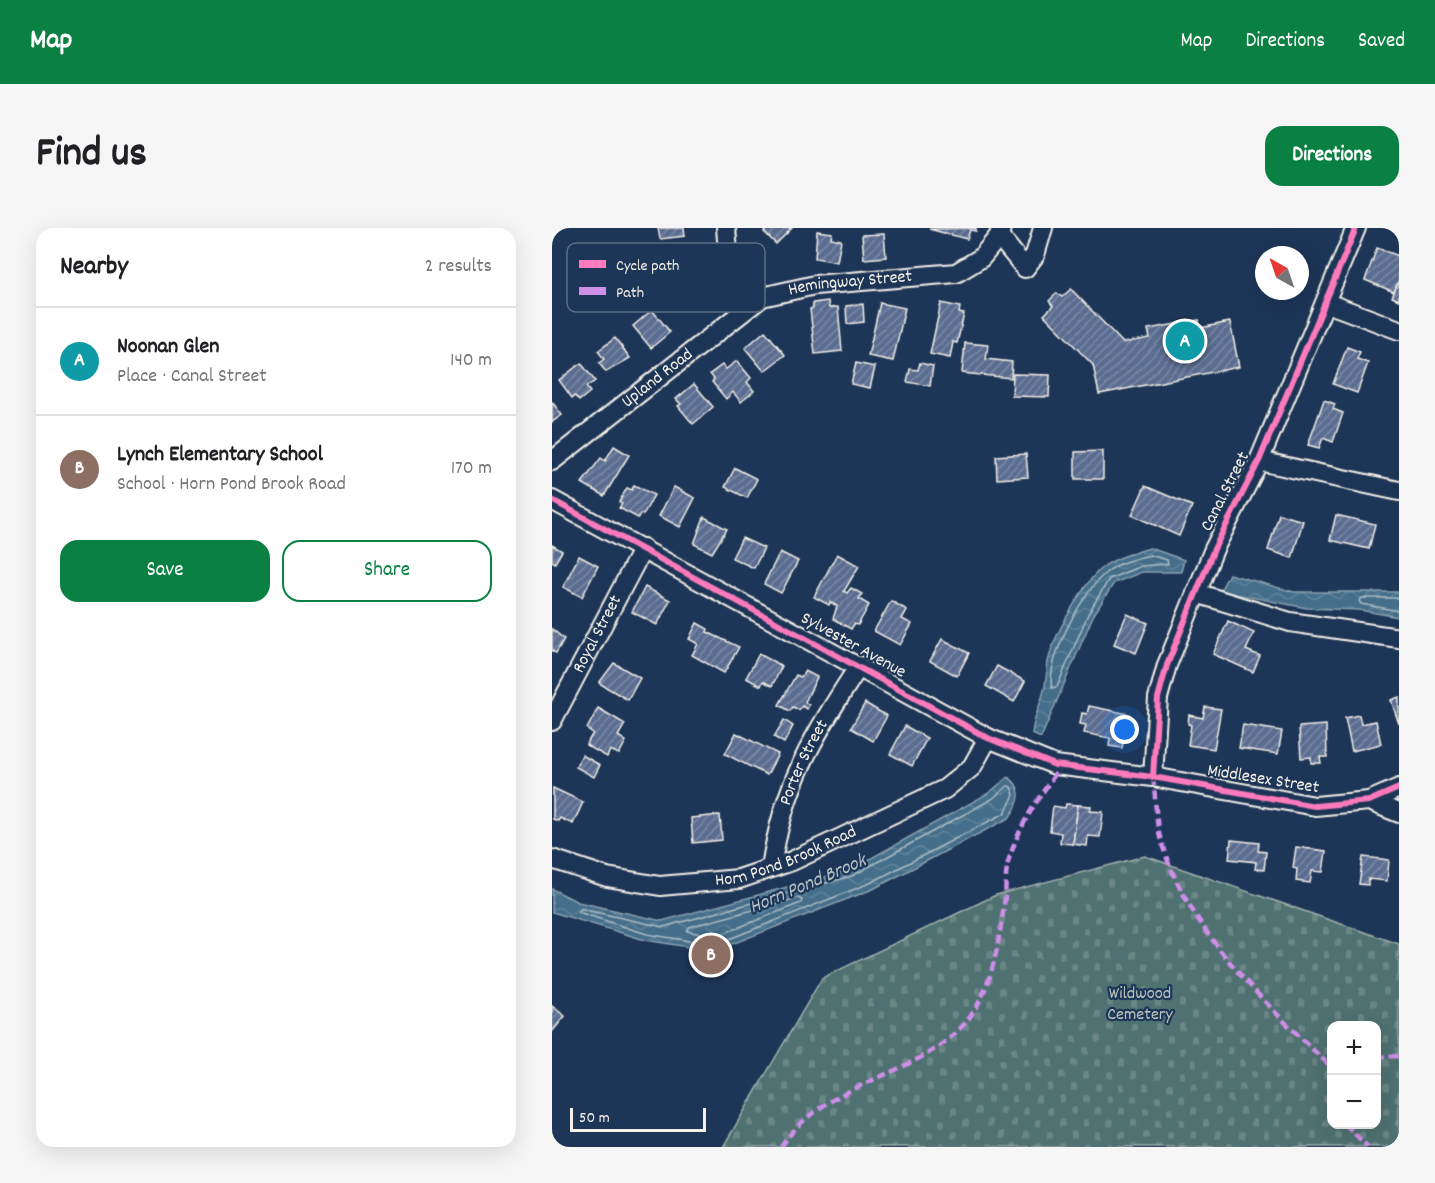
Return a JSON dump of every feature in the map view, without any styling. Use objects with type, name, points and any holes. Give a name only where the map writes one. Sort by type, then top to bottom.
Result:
[{"type":"street","points":[[726,228],[727,243]]},
{"type":"street","points":[[1000,232],[1025,268],[1035,255],[1043,228]]},
{"type":"street","name":"Canal Street","points":[[1153,777],[1158,698],[1167,665],[1214,549],[1259,461],[1327,303],[1356,228]]},
{"type":"street","name":"Hemingway Street","points":[[765,296],[815,285],[956,273],[981,258],[1000,232]]},
{"type":"street","points":[[1327,303],[1399,330]]},
{"type":"street","name":"Upland Road","points":[[552,460],[743,312]]},
{"type":"street","points":[[1259,461],[1399,491]]},
{"type":"street","name":"Sylvester Avenue","points":[[552,500],[988,738],[1055,765],[1153,777]]},
{"type":"street","name":"Royal Street","points":[[552,721],[643,548]]},
{"type":"street","points":[[1196,593],[1290,622],[1399,638]]},
{"type":"street","name":"Porter Street","points":[[771,868],[777,827],[793,784],[816,732],[859,666]]},
{"type":"street","name":"Horn Pond Brook Road","points":[[552,859],[608,877],[660,886],[739,879],[771,868],[945,789],[972,767],[988,738]]},
{"type":"street","name":"Middlesex Street","points":[[1153,777],[1315,806],[1369,801],[1399,813]]},
{"type":"street","points":[[1369,801],[1399,788]]},
{"type":"green space","name":"Wildwood Cemetery","points":[[1145,856],[1399,944],[1399,1147],[723,1147],[822,978],[996,895]]},
{"type":"water","points":[[1150,548],[1184,560],[1181,572],[1142,572],[1114,583],[1093,616],[1041,738],[1032,734],[1052,649],[1063,623],[1079,596],[1103,567],[1120,558]]},
{"type":"water","points":[[1229,574],[1294,592],[1399,592],[1399,617],[1359,610],[1307,608],[1220,591]]},
{"type":"water","name":"Horn Pond Brook","points":[[1008,777],[1019,791],[1016,807],[1009,818],[873,889],[714,951],[645,940],[552,912],[552,889],[578,902],[662,921],[850,870],[989,793]]},
{"type":"building","points":[[658,228],[684,228],[685,236],[660,239]]},
{"type":"building","points":[[768,228],[792,228],[776,244],[764,232]]},
{"type":"building","points":[[976,228],[976,231],[970,230],[967,239],[929,229]]},
{"type":"building","points":[[817,231],[832,233],[831,238],[841,240],[837,262],[815,258]]},
{"type":"building","points":[[884,234],[886,257],[864,259],[862,235]]},
{"type":"building","points":[[1377,248],[1399,256],[1399,280],[1394,292],[1365,280]]},
{"type":"building","points":[[1399,280],[1399,300],[1392,297]]},
{"type":"building","points":[[1071,289],[1123,343],[1150,338],[1148,329],[1199,320],[1200,328],[1230,322],[1239,367],[1099,394],[1093,365],[1044,315],[1053,306],[1049,301],[1057,293],[1062,297]]},
{"type":"building","points":[[828,301],[829,308],[838,307],[842,351],[815,354],[810,309],[813,308],[813,303]]},
{"type":"building","points":[[880,303],[905,308],[893,361],[868,356]]},
{"type":"building","points":[[941,303],[960,307],[959,313],[964,314],[957,343],[953,342],[950,358],[930,354]]},
{"type":"building","points":[[863,304],[864,322],[847,324],[846,306]]},
{"type":"building","points":[[650,312],[654,312],[670,332],[651,348],[633,326]]},
{"type":"building","points":[[765,331],[785,355],[764,371],[745,348]]},
{"type":"building","points":[[615,338],[630,358],[606,372],[599,363],[604,359],[598,351]]},
{"type":"building","points":[[965,343],[988,345],[986,359],[1012,362],[1011,378],[962,373]]},
{"type":"building","points":[[1347,347],[1360,352],[1357,359],[1368,363],[1357,393],[1333,384]]},
{"type":"building","points":[[737,361],[751,378],[747,382],[754,391],[741,402],[733,392],[726,399],[712,382],[714,379],[710,374],[722,365],[726,369]]},
{"type":"building","points":[[581,363],[595,381],[586,387],[590,392],[579,401],[575,396],[572,398],[559,380]]},
{"type":"building","points":[[856,363],[875,367],[870,388],[851,384]]},
{"type":"building","points":[[920,363],[933,366],[930,386],[907,382],[910,369],[918,370]]},
{"type":"building","points":[[1013,374],[1050,375],[1049,397],[1012,396]]},
{"type":"building","points":[[694,384],[713,407],[693,424],[678,406],[681,404],[676,399]]},
{"type":"building","points":[[1324,400],[1335,404],[1333,409],[1343,413],[1333,442],[1323,438],[1319,448],[1308,445]]},
{"type":"building","points":[[552,402],[562,415],[552,422]]},
{"type":"building","points":[[614,446],[629,455],[604,496],[582,483],[601,458],[605,461]]},
{"type":"building","points":[[1103,451],[1103,479],[1075,479],[1075,452]]},
{"type":"building","points":[[1026,454],[1028,477],[997,479],[996,456]]},
{"type":"building","points":[[735,468],[757,479],[747,498],[725,487]]},
{"type":"building","points":[[634,485],[654,495],[643,515],[640,514],[638,518],[619,508],[622,504],[619,502],[627,488],[632,490]]},
{"type":"building","points":[[1145,486],[1192,506],[1179,536],[1132,515]]},
{"type":"building","points":[[674,487],[695,498],[680,527],[659,516]]},
{"type":"building","points":[[1279,514],[1303,521],[1292,558],[1268,550]]},
{"type":"building","points":[[1336,515],[1375,524],[1369,549],[1330,540]]},
{"type":"building","points":[[704,517],[727,529],[712,553],[694,544]]},
{"type":"building","points":[[742,538],[764,548],[754,568],[732,558]]},
{"type":"building","points":[[552,545],[562,551],[555,563],[552,561]]},
{"type":"building","points":[[780,552],[798,561],[781,593],[764,584]]},
{"type":"building","points":[[837,554],[859,566],[844,591],[847,593],[851,588],[862,594],[859,599],[869,605],[858,625],[854,624],[851,629],[833,619],[837,606],[830,602],[829,605],[814,597]]},
{"type":"building","points":[[579,556],[598,566],[582,597],[563,587]]},
{"type":"building","points":[[645,587],[670,600],[657,625],[632,612]]},
{"type":"building","points":[[891,601],[907,610],[902,619],[912,624],[900,645],[874,631]]},
{"type":"building","points":[[1127,614],[1148,623],[1136,653],[1114,644]]},
{"type":"building","points":[[1228,621],[1254,633],[1246,650],[1260,656],[1253,672],[1213,654]]},
{"type":"building","points":[[697,623],[708,629],[707,632],[739,647],[724,673],[692,655],[698,644],[689,639]]},
{"type":"building","points":[[552,629],[564,639],[556,653],[552,651]]},
{"type":"building","points":[[942,639],[969,653],[957,676],[930,661]]},
{"type":"building","points":[[759,654],[782,666],[772,686],[763,681],[761,686],[746,678]]},
{"type":"building","points":[[614,663],[640,678],[628,700],[599,683]]},
{"type":"building","points":[[997,666],[1025,681],[1014,702],[986,686]]},
{"type":"building","points":[[805,671],[817,677],[805,702],[809,705],[807,709],[802,706],[799,710],[793,707],[790,711],[779,705],[796,675],[801,677]]},
{"type":"building","points":[[1399,697],[1399,724],[1391,700]]},
{"type":"building","points":[[865,703],[887,716],[873,741],[851,728]]},
{"type":"building","points":[[1089,706],[1129,714],[1122,748],[1109,746],[1110,738],[1084,733],[1086,725],[1080,724],[1082,713],[1087,714]]},
{"type":"building","points":[[1205,707],[1221,709],[1214,749],[1188,745],[1191,725],[1188,724],[1189,715],[1203,718]]},
{"type":"building","points":[[598,708],[625,724],[618,736],[626,741],[619,754],[610,750],[607,757],[586,745],[593,733],[587,729]]},
{"type":"building","points":[[1359,715],[1361,724],[1376,721],[1381,744],[1352,751],[1345,718]]},
{"type":"building","points":[[784,720],[793,726],[784,743],[774,737]]},
{"type":"building","points":[[1243,725],[1282,731],[1278,754],[1239,748]]},
{"type":"building","points":[[1326,725],[1327,757],[1320,757],[1321,763],[1311,763],[1311,757],[1301,758],[1299,727]]},
{"type":"building","points":[[905,726],[927,738],[912,766],[890,754]]},
{"type":"building","points":[[736,733],[778,754],[767,775],[725,754]]},
{"type":"building","points":[[582,755],[600,765],[594,777],[576,767]]},
{"type":"building","points":[[553,788],[583,802],[573,824],[560,818],[558,821],[553,819]]},
{"type":"building","points":[[1066,804],[1078,805],[1073,844],[1060,843],[1061,833],[1050,831],[1053,806],[1065,808]]},
{"type":"building","points":[[1078,805],[1091,806],[1090,811],[1103,812],[1100,837],[1088,836],[1087,846],[1073,844]]},
{"type":"building","points":[[720,815],[722,840],[693,843],[691,818]]},
{"type":"building","points":[[1231,840],[1259,843],[1258,851],[1266,852],[1264,870],[1255,869],[1256,862],[1229,859]]},
{"type":"building","points":[[1296,847],[1326,851],[1323,872],[1312,871],[1310,883],[1296,881],[1297,869],[1293,868]]},
{"type":"building","points":[[1363,857],[1389,860],[1387,881],[1368,879],[1368,885],[1359,884]]},
{"type":"building","points":[[552,1006],[565,1016],[552,1032]]},
{"type":"marked path","points":[[781,1147],[801,1124],[824,1105],[930,1052],[953,1035],[972,1014],[986,988],[995,958],[1001,927],[1008,861],[1026,820],[1061,766]]},
{"type":"marked path","points":[[1153,777],[1162,844],[1191,908],[1233,966],[1327,1063]]},
{"type":"marked path","points":[[1381,1057],[1399,1056]]},
{"type":"marked path","points":[[1350,1129],[1368,1147]]},
{"type":"cycle path","points":[[1153,777],[1158,698],[1167,665],[1214,549],[1259,461],[1356,228]]},
{"type":"cycle path","points":[[552,500],[988,738],[1055,765],[1153,777],[1315,806],[1369,801],[1399,788]]},
{"type":"place","name":"Noonan Glen","points":[[1185,341]]},
{"type":"place","name":"Lynch Elementary School","points":[[711,955]]}]
